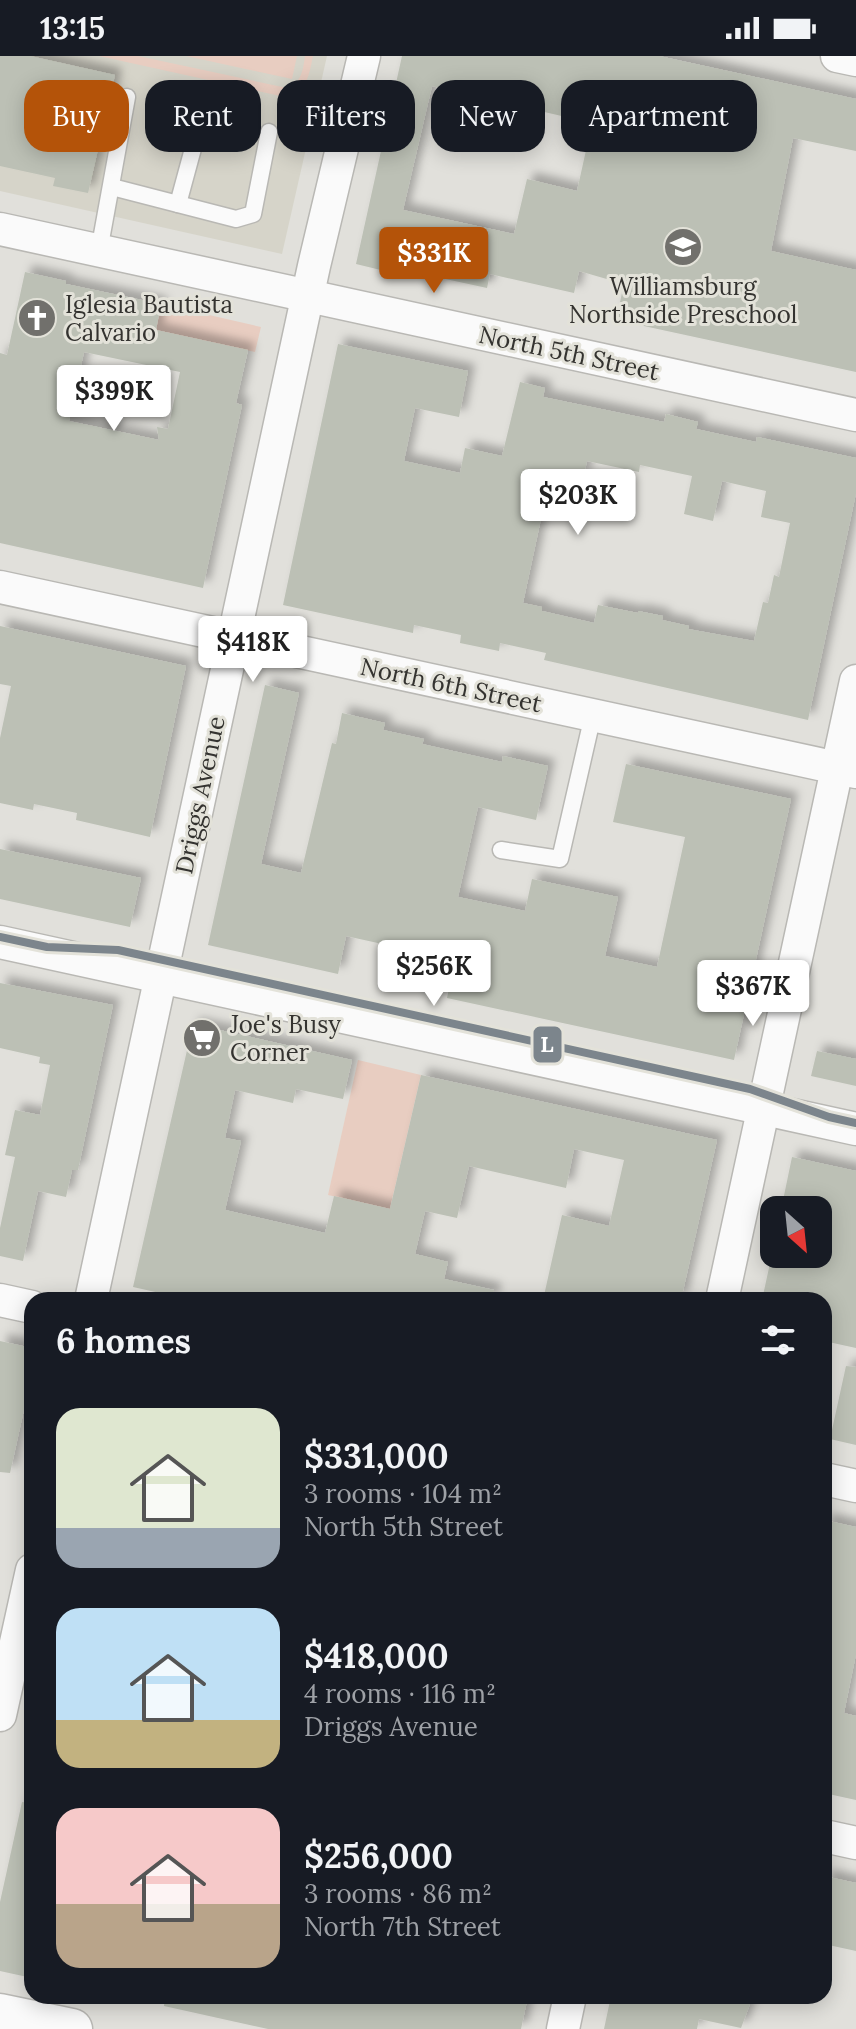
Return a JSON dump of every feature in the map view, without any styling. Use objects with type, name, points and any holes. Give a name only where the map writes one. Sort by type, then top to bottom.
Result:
[{"type":"street","name":"Driggs Avenue","points":[[93,1292],[308,296],[364,56]]},
{"type":"street","points":[[837,56],[856,60]]},
{"type":"street","name":"North 5th Street","points":[[0,229],[856,415]]},
{"type":"street","name":"North 6th Street","points":[[0,587],[847,770]]},
{"type":"street","points":[[724,1292],[764,1109],[847,770],[856,681]]},
{"type":"street","points":[[0,942],[856,1129]]},
{"type":"street","points":[[0,1300],[24,1305]]},
{"type":"street","points":[[832,1481],[856,1486]]},
{"type":"street","points":[[0,1715],[24,1612]]},
{"type":"street","points":[[832,1838],[856,1843]]},
{"type":"street","points":[[563,2029],[568,2004]]},
{"type":"street","points":[[0,2014],[72,2029]]},
{"type":"lane","points":[[112,187],[236,219],[253,214],[269,132]]},
{"type":"lane","points":[[99,251],[118,152]]},
{"type":"lane","points":[[178,204],[192,152]]},
{"type":"lane","points":[[501,850],[560,859],[593,715]]},
{"type":"shaded area","points":[[0,56],[327,56],[322,80],[277,80],[277,152],[305,152],[282,254],[0,191]]},
{"type":"shaded area","points":[[99,56],[138,56],[250,80],[208,80]]},
{"type":"shaded area","points":[[186,56],[297,56],[292,79]]},
{"type":"shaded area","points":[[305,56],[313,56],[306,80],[298,80]]},
{"type":"shaded area","points":[[261,82],[277,86],[277,95],[261,92]]},
{"type":"shaded area","points":[[161,304],[261,327],[255,352],[156,330]]},
{"type":"shaded area","points":[[358,1060],[421,1075],[390,1209],[328,1195]]},
{"type":"building","points":[[0,56],[30,56],[115,75],[114,80],[24,80],[24,152],[97,152],[88,193],[53,186],[55,178],[0,166]]},
{"type":"building","points":[[402,56],[659,56],[856,99],[856,151],[793,138],[771,251],[856,270],[856,372],[616,320],[624,284],[579,271],[574,293],[490,274],[487,288],[390,267],[389,272],[356,264],[381,152],[415,152],[415,80],[397,80]],"holes":[[[431,80],[545,80],[545,112],[561,116],[561,80],[757,80],[757,152],[586,152],[577,191],[527,179],[514,234],[403,210]]]},
{"type":"building","points":[[25,272],[161,304],[156,330],[248,350],[236,403],[242,405],[203,588],[0,543],[0,353],[7,355]],"holes":[[[84,352],[180,372],[168,429],[157,427],[159,440],[69,421]]]},
{"type":"building","points":[[338,344],[468,371],[459,417],[415,408],[404,461],[460,473],[465,448],[502,456],[520,382],[545,388],[543,397],[664,422],[666,414],[698,422],[696,429],[756,442],[757,437],[856,458],[856,493],[808,720],[544,660],[546,653],[500,643],[499,651],[460,643],[461,635],[414,625],[413,633],[283,605]],"holes":[[[587,461],[639,472],[640,465],[692,476],[684,514],[713,521],[722,481],[766,491],[761,517],[790,523],[779,577],[774,575],[768,603],[763,602],[754,641],[688,629],[689,626],[662,620],[663,616],[638,611],[598,605],[594,623],[542,611],[542,607],[523,603],[551,472],[583,479]]]},
{"type":"building","points":[[0,626],[186,666],[150,837],[76,820],[77,813],[34,804],[33,810],[0,803],[0,738],[11,686],[0,684]]},
{"type":"building","points":[[265,685],[299,693],[261,864],[301,873],[342,713],[385,723],[383,730],[424,739],[422,744],[502,762],[503,756],[548,766],[536,820],[478,807],[458,897],[525,911],[532,879],[618,897],[605,956],[657,967],[685,837],[613,822],[626,764],[791,799],[734,1060],[447,998],[455,960],[346,936],[338,974],[208,945]]},
{"type":"building","points":[[0,849],[141,878],[130,927],[0,899]]},
{"type":"building","points":[[0,983],[113,1005],[78,1170],[72,1170],[66,1197],[38,1191],[23,1261],[0,1256],[0,1228],[15,1157],[5,1155],[15,1110],[40,1115],[50,1065],[39,1063],[40,1057],[0,1048]]},
{"type":"building","points":[[193,1024],[352,1060],[343,1099],[296,1089],[293,1103],[235,1090],[225,1138],[241,1141],[225,1210],[325,1233],[334,1196],[390,1209],[421,1075],[717,1140],[683,1292],[545,1292],[562,1215],[609,1226],[624,1160],[574,1149],[566,1188],[469,1166],[457,1218],[425,1211],[415,1254],[448,1262],[444,1279],[494,1292],[155,1292],[133,1287]]},
{"type":"building","points":[[817,1051],[856,1059],[856,1086],[811,1076]]},
{"type":"building","points":[[792,1157],[856,1171],[856,1348],[832,1343],[832,1292],[764,1292],[769,1268],[832,1268],[832,1196],[784,1196]]},
{"type":"building","points":[[0,1341],[24,1346],[24,1409],[10,1473],[0,1472]]},
{"type":"building","points":[[846,1366],[856,1367],[856,1445],[832,1439]]},
{"type":"building","points":[[832,1522],[856,1527],[856,1654],[844,1713],[856,1716],[856,1800],[832,1795]]},
{"type":"building","points":[[24,1802],[24,1976],[0,1971],[0,1902]]},
{"type":"building","points":[[832,1878],[856,1883],[856,1951],[832,1946]]},
{"type":"building","points":[[526,2004],[521,2029],[268,2029],[164,2006]]},
{"type":"building","points":[[609,2004],[750,2004],[741,2028],[699,2019],[697,2029],[604,2029]]},
{"type":"transit line","name":"L","points":[[0,937],[47,947],[118,950],[750,1089],[829,1117],[856,1123]]},
{"type":"place","name":"Williamsburg Northside Preschool","points":[[683,247]]},
{"type":"place","name":"Iglesia Bautista Calvario","points":[[37,318]]},
{"type":"place","name":"Joe's Busy Corner","points":[[202,1038]]}]
